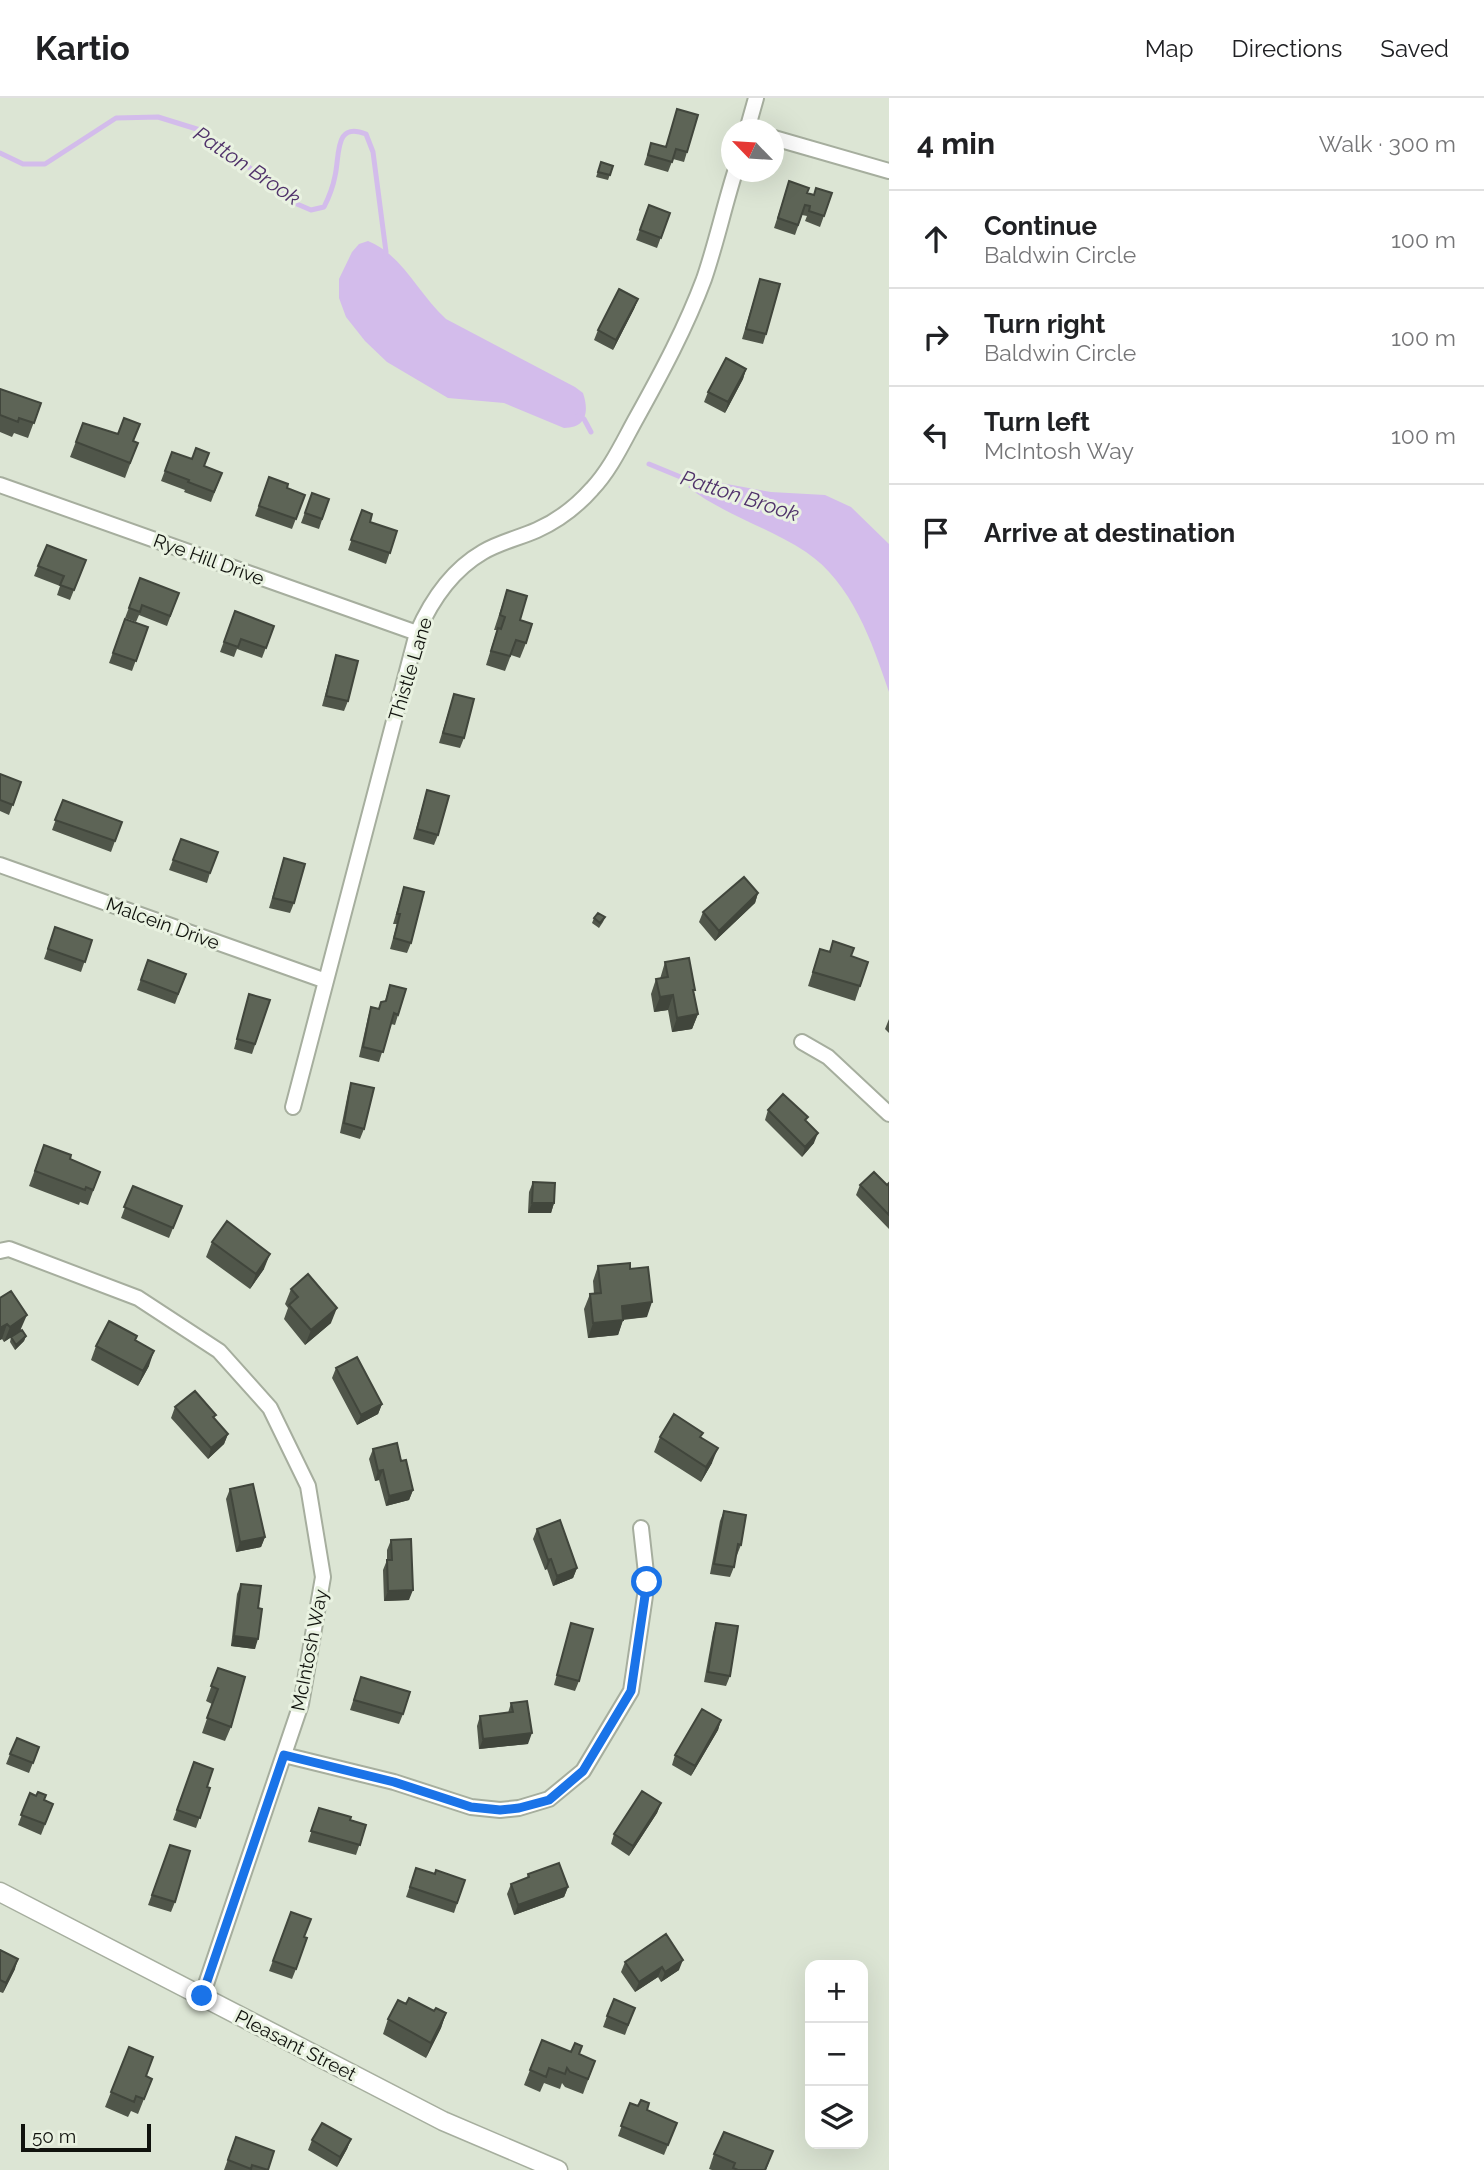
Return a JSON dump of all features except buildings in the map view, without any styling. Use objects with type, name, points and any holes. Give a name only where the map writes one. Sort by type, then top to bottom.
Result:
[{"type":"street","points":[[750,119],[756,98]]},
{"type":"street","points":[[784,141],[889,172]]},
{"type":"street","name":"Thistle Lane","points":[[293,1107],[417,633],[426,613],[460,569],[482,552],[506,540],[536,531],[558,519],[592,489],[608,470],[687,322],[705,276],[731,182]]},
{"type":"street","name":"Rye Hill Drive","points":[[0,485],[417,633]]},
{"type":"street","name":"Malcein Drive","points":[[0,865],[326,981]]},
{"type":"street","points":[[802,1042],[828,1058],[889,1114]]},
{"type":"street","name":"McIntosh Way","points":[[0,1251],[9,1249],[138,1298],[219,1351],[270,1408],[308,1486],[323,1577],[301,1703],[202,1996]]},
{"type":"street","points":[[284,1755],[394,1782],[471,1807],[500,1810],[549,1800],[583,1771],[631,1691],[647,1582],[641,1528]]},
{"type":"street","name":"Pleasant Street","points":[[0,1892],[443,2121],[558,2170]]},
{"type":"water","points":[[368,241],[380,247],[401,266],[446,319],[583,393],[586,412],[582,422],[564,428],[504,403],[448,398],[387,362],[365,341],[346,317],[339,298],[339,279],[352,252],[359,244]]},
{"type":"water","points":[[699,479],[771,492],[825,495],[851,507],[889,544],[889,692],[867,634],[836,580],[806,552],[716,505],[688,487]]},
{"type":"waterway","name":"Patton Brook","points":[[0,153],[23,164],[45,164],[116,118],[158,117],[200,130],[297,204],[311,210],[324,207],[334,180],[340,142],[348,132],[356,131],[366,134],[373,152],[385,257]]},
{"type":"waterway","name":"Patton Brook","points":[[578,416],[584,419],[591,432]]},
{"type":"waterway","name":"Patton Brook","points":[[649,464],[700,485]]},
{"type":"route","points":[[202,1996],[284,1755],[394,1782],[471,1807],[500,1810],[549,1800],[583,1771],[631,1691],[647,1582]]}]
